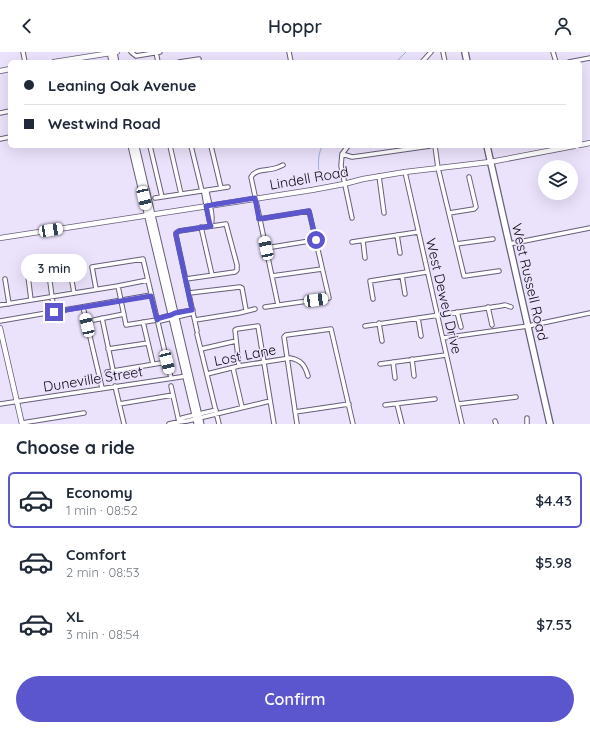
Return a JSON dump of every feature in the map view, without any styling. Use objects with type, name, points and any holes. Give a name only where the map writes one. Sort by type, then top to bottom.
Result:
[{"type":"main road","points":[[133,148],[150,215],[197,418],[201,424]]},
{"type":"main road","points":[[136,148],[140,175]]},
{"type":"main road","name":"West Russell Road","points":[[486,148],[550,424]]},
{"type":"street","points":[[66,60],[113,52]]},
{"type":"street","points":[[131,52],[136,56],[158,52]]},
{"type":"street","points":[[424,60],[431,52]]},
{"type":"street","points":[[580,60],[590,58]]},
{"type":"street","points":[[195,60],[199,59]]},
{"type":"street","points":[[150,148],[162,197]]},
{"type":"street","points":[[170,148],[181,194]]},
{"type":"street","points":[[192,148],[203,191],[207,192],[208,206],[213,221],[211,226]]},
{"type":"street","points":[[211,148],[221,188]]},
{"type":"street","points":[[346,148],[342,154],[341,166],[352,218]]},
{"type":"street","points":[[342,154],[356,156],[415,148]]},
{"type":"street","points":[[435,148],[438,168],[464,276],[499,271]]},
{"type":"street","name":"Lindell Road","points":[[0,238],[320,189],[379,176],[490,162],[564,148]]},
{"type":"street","points":[[278,306],[251,177],[256,172],[276,169],[283,165]]},
{"type":"street","name":"West Dewey Drive","points":[[405,172],[462,424]]},
{"type":"street","points":[[379,176],[384,213]]},
{"type":"street","points":[[449,213],[474,210],[476,207],[469,177]]},
{"type":"street","points":[[155,198],[228,187]]},
{"type":"street","points":[[259,219],[309,211],[329,298],[265,307]]},
{"type":"street","points":[[186,279],[235,272],[237,270],[226,224],[201,227],[179,231],[176,233],[197,332],[219,424]]},
{"type":"street","points":[[201,227],[212,275]]},
{"type":"street","points":[[509,244],[590,228]]},
{"type":"street","points":[[352,242],[418,232]]},
{"type":"street","points":[[397,235],[400,253]]},
{"type":"street","points":[[456,244],[492,239]]},
{"type":"street","points":[[266,248],[316,240]]},
{"type":"street","points":[[363,241],[366,258]]},
{"type":"street","points":[[96,290],[92,267],[143,259],[171,378]]},
{"type":"street","points":[[272,276],[322,269]]},
{"type":"street","points":[[70,270],[74,293]]},
{"type":"street","points":[[373,299],[370,281],[427,272]]},
{"type":"street","points":[[49,274],[54,312]]},
{"type":"street","points":[[28,276],[31,300]]},
{"type":"street","points":[[402,276],[405,294]]},
{"type":"street","points":[[4,279],[9,304]]},
{"type":"street","points":[[0,305],[148,280]]},
{"type":"street","points":[[118,286],[126,325],[157,320],[160,318],[193,311]]},
{"type":"street","points":[[189,293],[240,287],[242,288],[246,310]]},
{"type":"street","points":[[0,321],[151,296]]},
{"type":"street","points":[[365,326],[457,312],[505,306],[511,307]]},
{"type":"street","points":[[83,307],[102,388]]},
{"type":"street","points":[[488,308],[492,325]]},
{"type":"street","points":[[195,320],[255,309]]},
{"type":"street","points":[[457,312],[461,326]]},
{"type":"street","points":[[94,320],[124,314]]},
{"type":"street","points":[[443,338],[528,326],[590,314]]},
{"type":"street","points":[[102,318],[113,370]]},
{"type":"street","points":[[418,318],[421,336]]},
{"type":"street","points":[[143,322],[153,364]]},
{"type":"street","points":[[379,323],[382,341]]},
{"type":"street","points":[[239,366],[234,332],[235,329],[258,326],[274,424]]},
{"type":"street","points":[[0,328],[22,424],[84,413]]},
{"type":"street","points":[[297,424],[284,337],[285,335],[331,328],[353,424]]},
{"type":"street","points":[[201,349],[236,340]]},
{"type":"street","points":[[108,349],[148,343]]},
{"type":"street","points":[[380,364],[446,355]]},
{"type":"street","points":[[287,358],[296,359],[302,363],[305,366],[308,376]]},
{"type":"street","name":"Lost Lane","points":[[207,374],[239,366],[287,358]]},
{"type":"street","points":[[412,360],[414,376]]},
{"type":"street","points":[[107,372],[167,362]]},
{"type":"street","points":[[393,362],[395,378]]},
{"type":"street","points":[[233,368],[242,408]]},
{"type":"street","name":"Duneville Street","points":[[0,404],[187,376]]},
{"type":"street","points":[[115,386],[124,424]]},
{"type":"street","points":[[171,386],[179,423]]},
{"type":"street","points":[[119,404],[173,395]]},
{"type":"street","points":[[458,404],[516,397]]},
{"type":"street","points":[[385,405],[435,399]]},
{"type":"street","points":[[179,423],[182,418],[197,418],[216,412],[242,408],[270,401]]},
{"type":"street","points":[[295,412],[348,404]]},
{"type":"street","points":[[397,404],[402,424]]},
{"type":"street","points":[[526,418],[527,424]]},
{"type":"street","points":[[169,424],[179,423]]},
{"type":"waterway","points":[[398,60],[406,52]]},
{"type":"waterway","points":[[320,179],[318,162],[321,148]]},
{"type":"route","points":[[54,312],[151,296],[157,320],[175,313],[192,310],[176,233],[179,231],[211,226],[206,206],[255,198],[259,219],[309,211],[316,240]]}]
